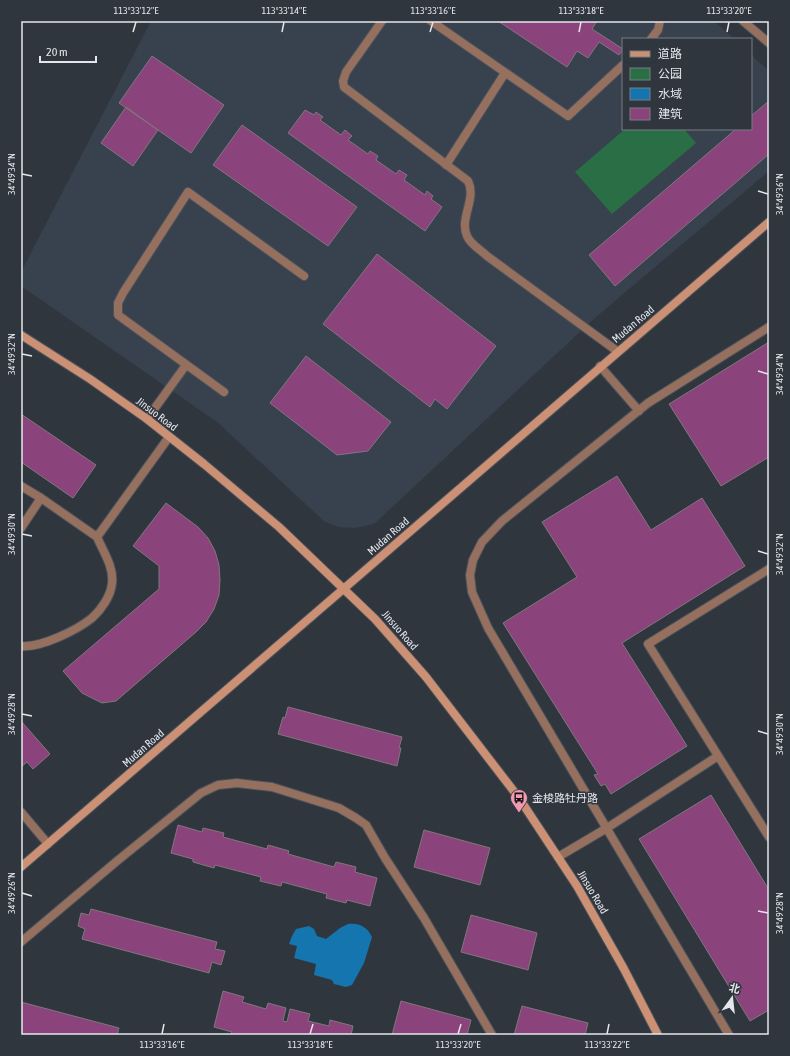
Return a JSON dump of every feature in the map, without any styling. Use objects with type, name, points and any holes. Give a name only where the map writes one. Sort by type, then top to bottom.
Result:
[{"type":"street","points":[[382,21],[346,72],[343,81],[344,87],[468,181],[472,188],[466,236],[470,241],[617,352]]},
{"type":"street","points":[[431,21],[568,116],[622,66]]},
{"type":"street","points":[[652,38],[658,30],[660,21]]},
{"type":"street","points":[[742,21],[769,43]]},
{"type":"street","points":[[446,165],[505,73]]},
{"type":"street","points":[[224,392],[118,315],[117,308],[123,293],[188,192],[304,276]]},
{"type":"street","name":"Mudan Road","points":[[21,867],[600,366],[769,222]]},
{"type":"street","points":[[730,1035],[488,628],[472,592],[470,575],[473,560],[482,542],[502,521],[648,403],[769,327]]},
{"type":"street","name":"Jinsuo Road","points":[[21,335],[90,379],[146,419],[204,464],[279,527],[375,619],[426,677],[519,798],[577,886],[616,955],[658,1035]]},
{"type":"street","points":[[146,419],[186,365]]},
{"type":"street","points":[[600,366],[639,411]]},
{"type":"street","points":[[97,537],[169,437]]},
{"type":"street","points":[[21,486],[97,537],[111,569],[112,584],[105,603],[93,617],[71,630],[45,642],[21,646]]},
{"type":"street","points":[[21,528],[41,498]]},
{"type":"street","points":[[769,569],[648,644],[769,837]]},
{"type":"street","points":[[558,857],[607,828],[718,756]]},
{"type":"street","points":[[21,942],[117,860],[201,793],[218,785],[237,783],[272,787],[339,808],[366,825],[385,858],[424,918],[492,1035]]},
{"type":"street","points":[[21,812],[48,844]]},
{"type":"shaded area","points":[[151,21],[714,21],[733,38],[622,38],[622,130],[752,130],[752,56],[769,71],[769,171],[596,317],[374,524],[355,528],[339,527],[325,522],[217,422],[21,286],[21,272]]},
{"type":"green space","points":[[624,130],[685,130],[696,143],[612,214],[575,172]]},
{"type":"water","points":[[348,924],[363,926],[372,937],[364,963],[352,985],[346,987],[334,984],[332,980],[314,975],[316,964],[294,958],[297,946],[289,944],[296,929],[309,926],[314,929],[317,936],[326,939],[340,928]]},
{"type":"building","points":[[498,21],[597,21],[592,29],[622,48],[619,55],[599,42],[588,58],[577,51],[567,67]]},
{"type":"building","points":[[152,56],[224,105],[191,153],[119,103]]},
{"type":"building","points":[[769,101],[769,154],[615,286],[589,255],[735,130],[752,130],[752,115]]},
{"type":"building","points":[[126,107],[158,130],[133,166],[101,143]]},
{"type":"building","points":[[305,110],[314,115],[316,112],[323,117],[320,120],[341,135],[345,130],[352,136],[348,140],[368,154],[370,151],[378,156],[376,160],[396,174],[399,170],[407,175],[404,180],[425,195],[427,191],[433,196],[431,199],[442,207],[425,231],[288,133]]},
{"type":"building","points":[[242,125],[357,207],[328,246],[213,165]]},
{"type":"building","points":[[377,254],[496,346],[447,409],[435,399],[430,407],[323,324]]},
{"type":"building","points":[[769,342],[769,457],[721,486],[669,404]]},
{"type":"building","points":[[306,356],[391,422],[368,451],[337,455],[270,403]]},
{"type":"building","points":[[21,414],[96,465],[73,498],[21,462]]},
{"type":"building","points":[[617,476],[651,530],[702,498],[745,566],[622,643],[687,746],[611,794],[605,784],[601,786],[594,775],[598,774],[503,623],[577,577],[542,522]]},
{"type":"building","points":[[166,503],[198,527],[208,538],[215,551],[219,565],[219,595],[214,609],[206,622],[196,632],[116,701],[102,703],[82,693],[63,671],[159,589],[159,566],[133,546]]},
{"type":"building","points":[[288,707],[402,737],[397,766],[278,734],[283,717],[285,718]]},
{"type":"building","points":[[21,721],[50,754],[33,769],[27,762],[21,767]]},
{"type":"building","points":[[711,795],[769,890],[769,1010],[750,1021],[639,839]]},
{"type":"building","points":[[178,825],[202,832],[203,828],[224,833],[223,837],[267,849],[268,845],[289,851],[288,854],[334,867],[336,862],[356,867],[355,872],[377,878],[370,906],[347,900],[346,903],[326,898],[327,894],[282,882],[281,886],[260,881],[261,877],[215,865],[214,868],[193,862],[193,859],[171,853]]},
{"type":"building","points":[[424,830],[490,848],[480,885],[414,867]]},
{"type":"building","points":[[91,909],[217,942],[215,949],[225,951],[221,965],[212,962],[209,973],[82,939],[85,929],[78,926],[81,913],[89,915]]},
{"type":"building","points":[[471,915],[537,933],[528,970],[461,952]]},
{"type":"building","points":[[223,991],[244,997],[242,1002],[266,1009],[268,1003],[286,1008],[283,1021],[287,1022],[290,1009],[310,1014],[308,1021],[329,1026],[330,1020],[353,1026],[351,1035],[231,1035],[232,1032],[214,1027]]},
{"type":"building","points":[[401,1001],[471,1020],[467,1035],[392,1035]]},
{"type":"building","points":[[21,1002],[119,1028],[117,1035],[21,1034]]},
{"type":"building","points":[[522,1006],[588,1023],[585,1035],[514,1035]]},
{"type":"place","name":"金梭路牡丹路","points":[[519,813]]}]
